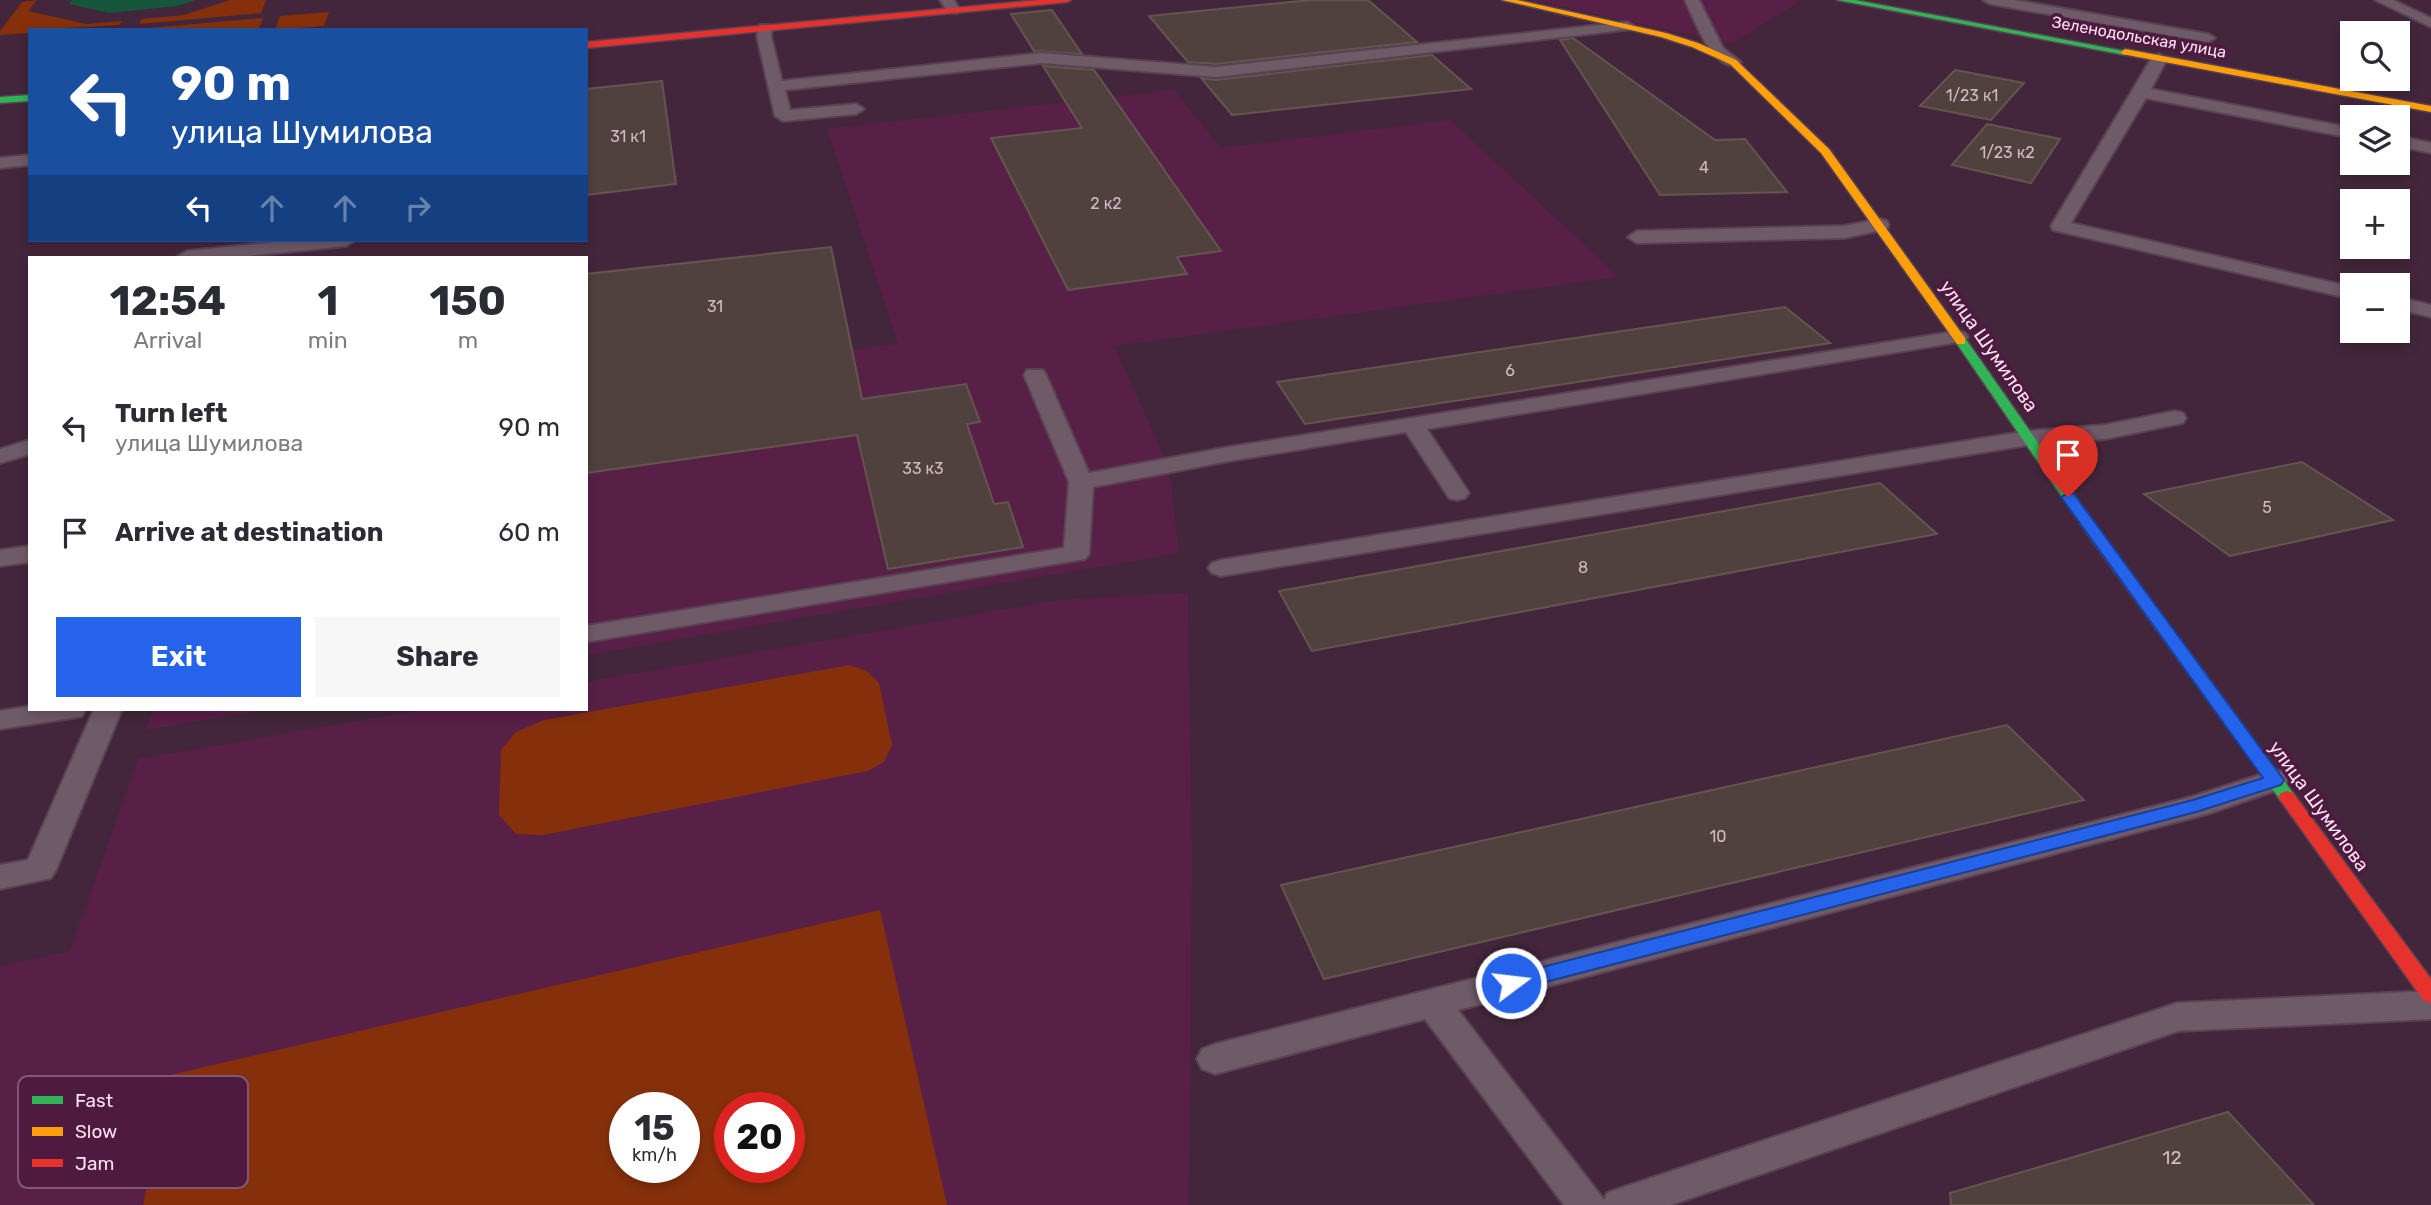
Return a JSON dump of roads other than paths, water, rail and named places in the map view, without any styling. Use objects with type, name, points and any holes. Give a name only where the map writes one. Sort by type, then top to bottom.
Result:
[{"type":"street","points":[[588,45],[765,28],[950,5],[1067,0]]},
{"type":"street","name":"улица Шумилова","points":[[1506,0],[1627,26],[1695,45],[1733,62],[1825,151],[1880,225],[2095,536],[2431,995]]},
{"type":"street","name":"Зеленодольская улица","points":[[1841,0],[2431,109]]},
{"type":"street","points":[[0,100],[28,98]]},
{"type":"lane","points":[[1692,0],[1717,50],[1733,62]]},
{"type":"lane","points":[[1990,0],[2099,14],[2208,38],[2186,64]]},
{"type":"lane","points":[[2381,1],[2431,23]]},
{"type":"lane","points":[[777,86],[1042,58],[1216,72],[1627,26]]},
{"type":"lane","points":[[765,28],[764,36],[783,116],[856,108]]},
{"type":"lane","points":[[2159,59],[2060,226],[2340,290]]},
{"type":"lane","points":[[2140,92],[2340,131]]},
{"type":"lane","points":[[2410,144],[2431,148]]},
{"type":"lane","points":[[0,163],[28,160]]},
{"type":"lane","points":[[1637,237],[1844,232],[1880,225]]},
{"type":"lane","points":[[196,256],[327,242]]},
{"type":"lane","points":[[2410,306],[2431,311]]},
{"type":"lane","points":[[1081,482],[1958,337]]},
{"type":"lane","points":[[588,634],[1076,554],[1081,482],[1035,375]]},
{"type":"lane","points":[[1221,568],[2028,438],[2105,432],[2175,418]]},
{"type":"lane","points":[[1413,425],[1457,494]]},
{"type":"lane","points":[[0,456],[28,448]]},
{"type":"lane","points":[[0,558],[28,554]]},
{"type":"lane","points":[[0,720],[59,711]]},
{"type":"lane","points":[[0,877],[40,870],[107,711]]},
{"type":"lane","points":[[1215,1059],[2196,806],[2274,780]]},
{"type":"lane","points":[[1433,1003],[1587,1205]]},
{"type":"lane","points":[[1621,1205],[2177,1017],[2431,1005]]}]
